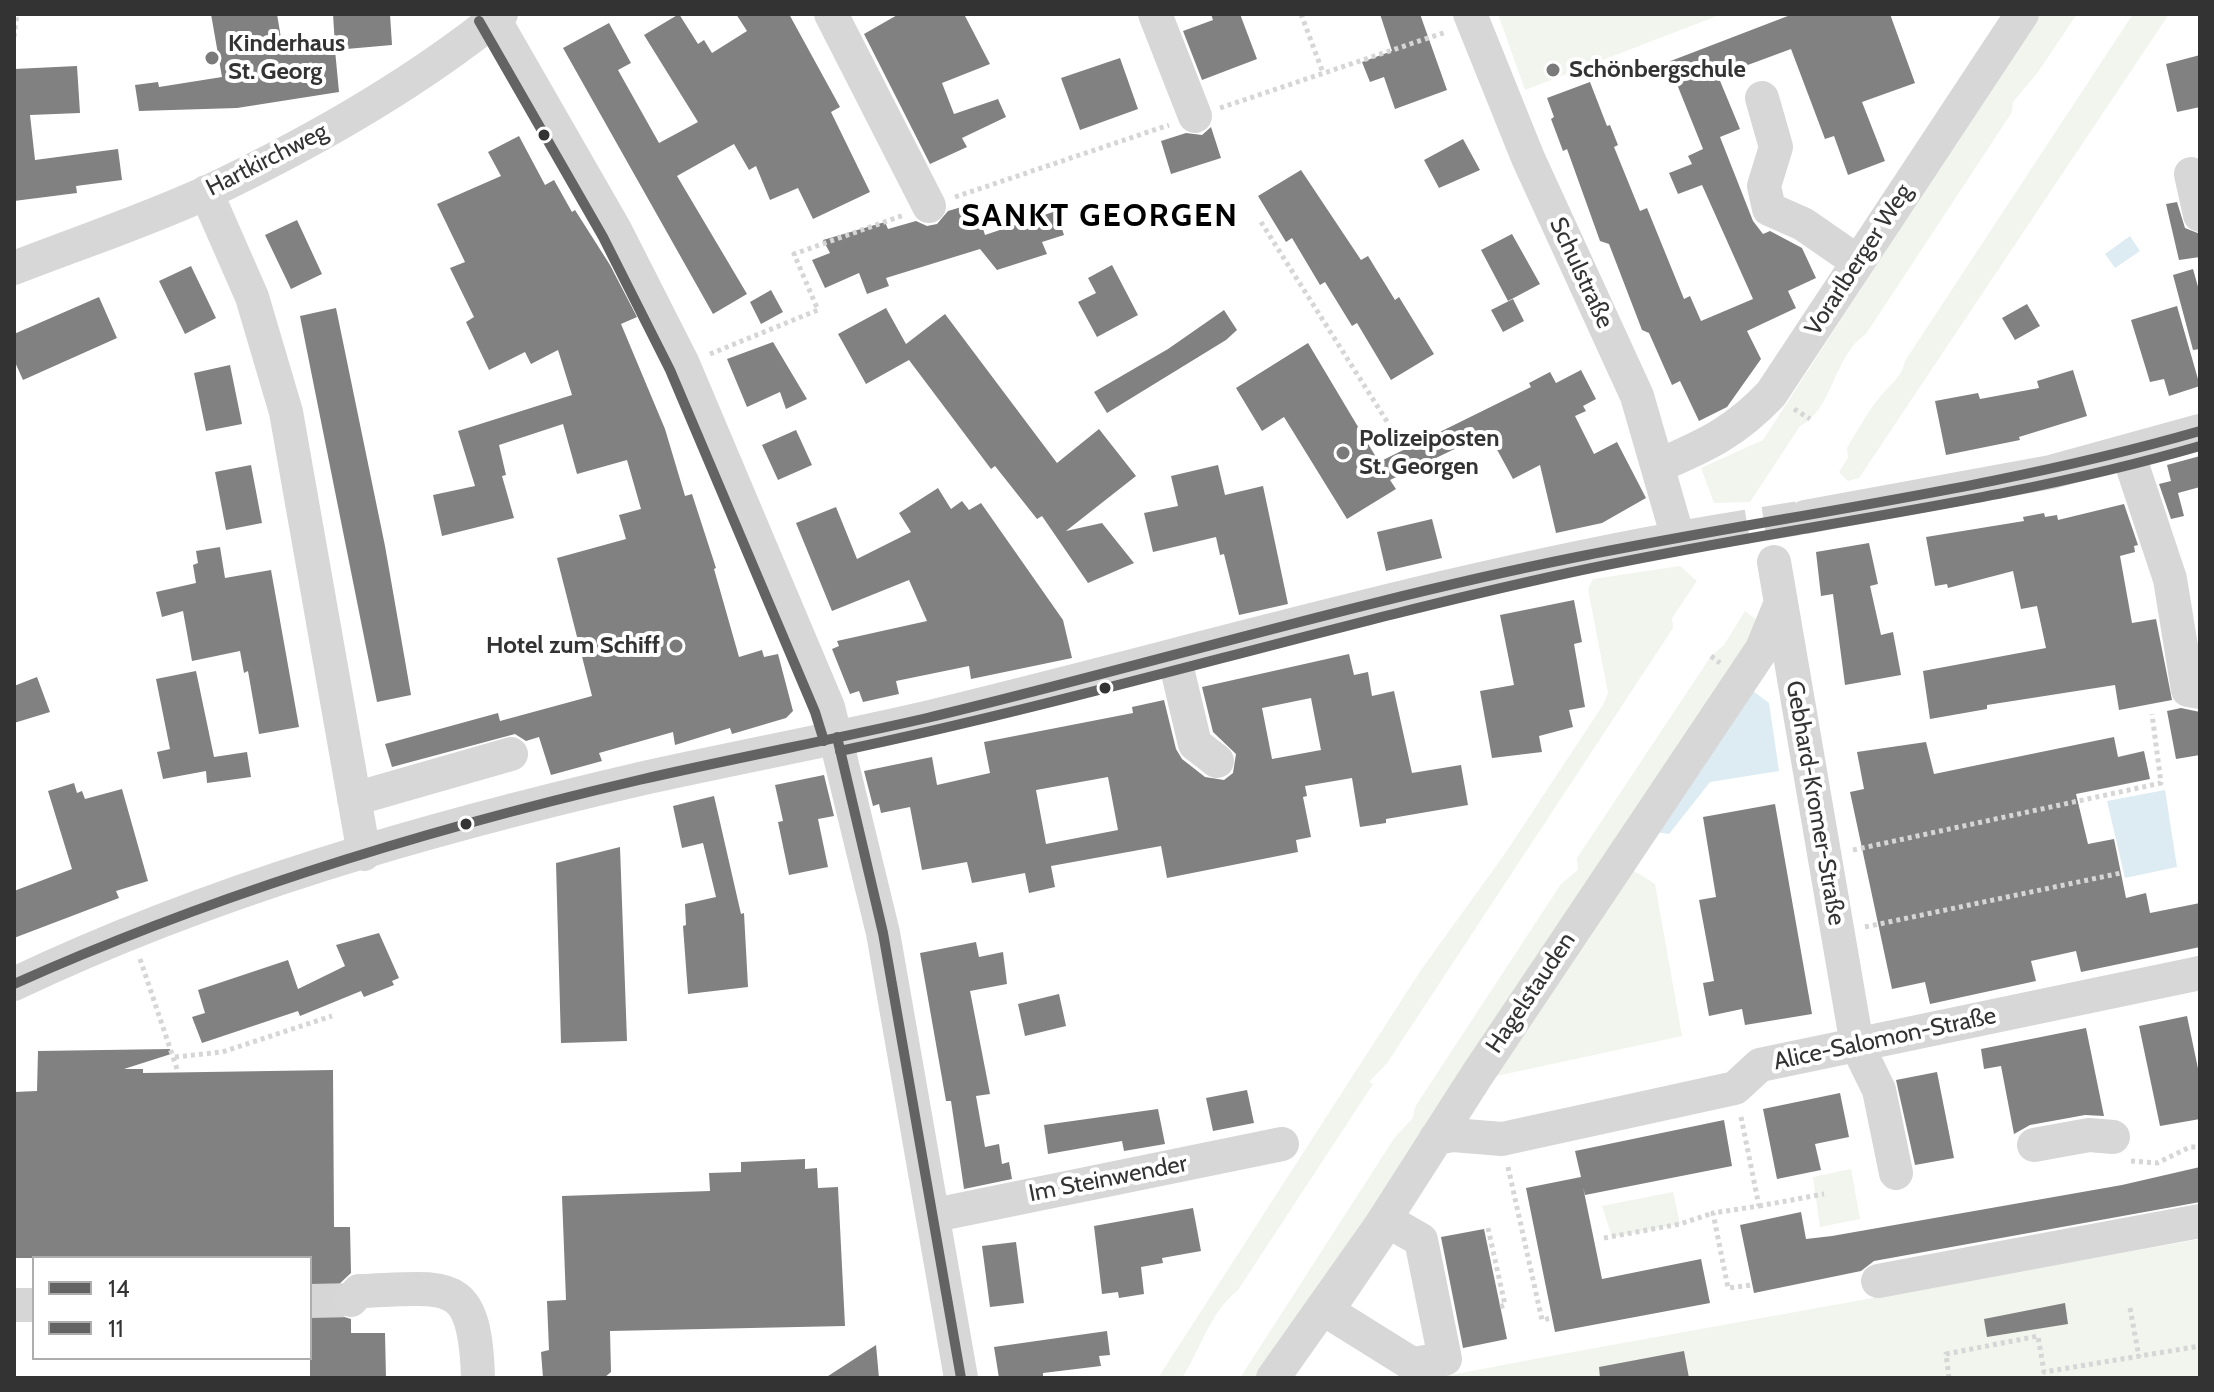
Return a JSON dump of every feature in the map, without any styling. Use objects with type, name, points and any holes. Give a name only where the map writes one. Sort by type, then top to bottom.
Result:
[{"type":"street","points":[[831,14],[929,206]]},
{"type":"street","points":[[1155,14],[1195,116]]},
{"type":"street","name":"Vorarlberger Weg","points":[[1660,465],[1721,438],[1743,423],[1771,394],[2022,14]]},
{"type":"street","points":[[495,16],[615,230],[683,364],[823,696],[837,737],[883,933],[935,1215],[961,1378]]},
{"type":"street","name":"Hartkirchweg","points":[[14,268],[206,192],[376,102],[440,61],[495,16]]},
{"type":"street","name":"Schulstraße","points":[[1472,18],[1528,158],[1637,396],[1660,465],[1678,538]]},
{"type":"street","points":[[1762,98],[1776,147],[1764,186],[1769,209],[1803,224],[1858,262]]},
{"type":"street","points":[[2191,174],[2200,215]]},
{"type":"street","points":[[206,192],[252,297],[286,412],[364,854]]},
{"type":"street","points":[[1805,517],[2036,475],[2128,453],[2200,431]]},
{"type":"street","points":[[2128,453],[2170,579],[2188,690],[2200,692]]},
{"type":"street","points":[[14,984],[130,932],[283,877],[544,803],[837,737],[1510,572],[1714,532]]},
{"type":"street","name":"Gebhard-Kromer-Straße","points":[[1774,562],[1857,1045],[1879,1090],[1896,1173]]},
{"type":"street","name":"Hagelstauden","points":[[1273,1378],[1381,1225],[1762,649],[1780,605]]},
{"type":"street","points":[[1174,656],[1195,744],[1217,761]]},
{"type":"street","points":[[354,799],[511,754]]},
{"type":"street","name":"Alice-Salomon-Straße","points":[[1436,1138],[1453,1135],[1502,1139],[1735,1088],[1760,1065],[2200,973]]},
{"type":"street","points":[[2034,1145],[2089,1135],[2120,1149]]},
{"type":"street","name":"Im Steinwender","points":[[935,1215],[1282,1144]]},
{"type":"street","points":[[1878,1281],[2200,1221]]},
{"type":"street","points":[[351,1300],[359,1291],[386,1290],[447,1292],[463,1300],[476,1333],[478,1378]]},
{"type":"path","points":[[14,37],[17,14]]},
{"type":"path","points":[[1301,14],[1323,73]]},
{"type":"path","points":[[683,364],[818,310],[794,254],[1323,73],[1472,18]]},
{"type":"path","points":[[1261,222],[1393,431]]},
{"type":"path","points":[[1824,856],[2161,783],[2152,714]]},
{"type":"path","points":[[1837,933],[2121,873]]},
{"type":"path","points":[[130,932],[178,1072]]},
{"type":"path","points":[[175,1057],[222,1052],[332,1016]]},
{"type":"path","points":[[1735,1088],[1759,1206]]},
{"type":"path","points":[[1502,1139],[1542,1320],[1552,1318]]},
{"type":"path","points":[[2120,1149],[2157,1163],[2190,1147],[2200,1147]]},
{"type":"path","points":[[1604,1238],[1680,1224],[1713,1213],[1824,1194]]},
{"type":"path","points":[[1713,1213],[1728,1288],[1752,1285]]},
{"type":"path","points":[[1488,1230],[1505,1305],[1500,1307]]},
{"type":"path","points":[[2130,1308],[2139,1357]]},
{"type":"path","points":[[1949,1378],[1946,1354],[2038,1336],[2044,1372],[2200,1346]]},
{"type":"shaded area","name":"Schönbergschule","points":[[1498,14],[1722,14],[1525,90]]},
{"type":"shaded area","points":[[2039,14],[2077,14],[2038,72],[2013,102],[2012,112],[1866,334],[1847,355],[1819,408],[1811,419],[1800,426],[1750,502],[1714,503],[1701,468],[1763,440]]},
{"type":"shaded area","points":[[2133,14],[2169,14],[1859,478],[1848,481],[1839,472],[1848,458],[1847,448],[1862,422],[1898,377],[1905,361]]},
{"type":"shaded area","points":[[2130,236],[2140,251],[2115,268],[2105,254]]},
{"type":"shaded area","points":[[1680,566],[1697,581],[1672,618],[1673,628],[1387,1063],[1369,1082],[1373,1084],[1238,1290],[1220,1309],[1182,1378],[1158,1378],[1421,970],[1504,855],[1603,705],[1608,693],[1588,589],[1593,579]]},
{"type":"shaded area","points":[[1745,611],[1763,625],[1265,1378],[1240,1378],[1395,1137],[1413,1118],[1415,1107],[1561,884],[1578,870],[1577,858],[1711,656],[1724,645]]},
{"type":"shaded area","points":[[1753,691],[1769,703],[1779,771],[1710,782],[1669,834],[1649,831]]},
{"type":"shaded area","points":[[2165,790],[2177,867],[2125,878],[2107,801]]},
{"type":"shaded area","points":[[1628,867],[1655,884],[1682,1036],[1487,1078]]},
{"type":"shaded area","points":[[1851,1169],[1860,1219],[1820,1227],[1813,1177]]},
{"type":"shaded area","points":[[1673,1192],[1680,1224],[1612,1237],[1602,1206]]},
{"type":"shaded area","points":[[2200,1239],[2200,1378],[1435,1378],[1540,1358]]},
{"type":"building","points":[[211,14],[277,14],[283,50],[335,46],[333,14],[390,14],[392,45],[335,50],[339,92],[237,108],[139,111],[135,85],[158,82],[159,87],[222,77]]},
{"type":"building","points":[[679,14],[698,44],[704,40],[712,53],[747,31],[736,14],[789,14],[840,107],[831,112],[870,192],[813,219],[798,188],[770,200],[756,166],[749,170],[734,144],[677,176],[747,294],[713,314],[563,48],[609,23],[631,63],[618,70],[659,143],[698,122],[644,35]]},
{"type":"building","points":[[899,14],[964,14],[990,64],[942,83],[954,114],[998,99],[1006,117],[962,138],[967,147],[930,164],[864,34]]},
{"type":"building","points":[[1211,14],[1240,14],[1257,59],[1202,80],[1183,31],[1213,20]]},
{"type":"building","points":[[1380,14],[1420,14],[1447,90],[1395,109],[1384,77],[1370,82],[1362,62],[1392,51]]},
{"type":"building","points":[[1793,14],[1890,14],[1915,83],[1862,102],[1885,161],[1848,175],[1834,136],[1825,139],[1791,49],[1718,76],[1740,129],[1720,137],[1753,221],[1763,234],[1770,231],[1802,248],[1816,278],[1788,291],[1796,308],[1747,331],[1761,359],[1727,407],[1699,421],[1680,381],[1672,385],[1649,333],[1642,330],[1609,244],[1600,241],[1567,149],[1563,151],[1551,119],[1554,117],[1547,98],[1590,82],[1618,145],[1614,147],[1640,211],[1647,208],[1684,299],[1690,296],[1701,321],[1753,299],[1702,185],[1678,194],[1669,173],[1692,164],[1688,156],[1703,149],[1668,62]]},
{"type":"building","points":[[2200,55],[2200,107],[2177,112],[2166,64]]},
{"type":"building","points":[[1120,58],[1138,109],[1080,130],[1061,78]]},
{"type":"building","points":[[77,66],[80,113],[30,115],[35,160],[118,149],[122,180],[76,186],[77,193],[14,201],[14,69]]},
{"type":"building","points":[[1211,127],[1221,158],[1171,174],[1161,141],[1186,133],[1202,135]]},
{"type":"building","points":[[519,136],[545,185],[554,180],[572,212],[575,210],[610,265],[637,317],[621,324],[665,429],[685,496],[692,494],[716,568],[739,657],[762,650],[764,657],[778,654],[793,711],[786,718],[732,734],[730,728],[675,745],[673,732],[599,753],[602,761],[551,775],[539,737],[526,741],[515,734],[392,767],[385,744],[498,713],[500,721],[592,696],[557,558],[626,539],[619,515],[641,509],[627,460],[577,474],[563,424],[499,445],[506,475],[502,476],[514,518],[442,536],[433,495],[475,486],[458,431],[572,395],[558,350],[531,364],[525,352],[489,370],[466,322],[474,317],[450,268],[465,262],[437,204],[501,176],[488,152]]},
{"type":"building","points":[[1463,139],[1480,170],[1439,188],[1424,160]]},
{"type":"building","points":[[1301,170],[1361,260],[1368,256],[1395,300],[1399,297],[1434,354],[1391,380],[1357,323],[1352,326],[1325,282],[1320,285],[1292,238],[1286,242],[1258,196]]},
{"type":"building","points":[[2177,202],[2185,228],[2200,234],[2200,257],[2179,260],[2166,204]]},
{"type":"building","points":[[975,203],[985,235],[1056,211],[1064,235],[1042,242],[1047,254],[997,270],[980,249],[886,278],[889,286],[867,294],[859,273],[825,288],[812,260],[830,253],[823,240],[885,222],[888,229],[916,221],[927,226],[937,224],[948,211]]},
{"type":"building","points":[[297,220],[322,274],[291,289],[265,235]]},
{"type":"building","points":[[1512,234],[1540,284],[1508,301],[1481,250]]},
{"type":"building","points":[[1112,265],[1138,315],[1097,337],[1078,302],[1096,293],[1088,278]]},
{"type":"building","points":[[191,266],[216,318],[185,334],[159,281]]},
{"type":"building","points":[[2193,269],[2200,294],[2200,349],[2193,350],[2173,275]]},
{"type":"building","points":[[771,290],[783,312],[761,324],[750,302]]},
{"type":"building","points":[[99,297],[117,338],[23,380],[14,360],[14,334]]},
{"type":"building","points":[[1513,299],[1524,321],[1503,332],[1491,310]]},
{"type":"building","points":[[2027,304],[2040,326],[2015,340],[2002,318]]},
{"type":"building","points":[[2177,306],[2200,386],[2169,396],[2164,379],[2150,382],[2131,320]]},
{"type":"building","points":[[336,308],[385,546],[411,695],[377,702],[300,316]]},
{"type":"building","points":[[886,308],[906,344],[945,314],[1057,463],[1099,429],[1136,476],[1066,531],[1102,523],[1134,563],[1088,583],[1042,516],[1037,519],[995,466],[991,469],[909,360],[866,384],[838,334]]},
{"type":"building","points":[[1224,310],[1237,330],[1226,340],[1107,413],[1094,392],[1168,349]]},
{"type":"building","points":[[773,342],[807,399],[786,409],[780,392],[747,407],[727,359]]},
{"type":"building","points":[[1308,343],[1379,462],[1531,387],[1529,383],[1550,372],[1556,383],[1581,370],[1596,399],[1583,406],[1586,411],[1575,416],[1594,454],[1617,442],[1646,498],[1602,523],[1556,533],[1540,465],[1513,479],[1488,433],[1390,480],[1396,489],[1347,519],[1284,417],[1262,431],[1236,388]]},
{"type":"building","points":[[230,365],[242,424],[206,431],[194,373]]},
{"type":"building","points":[[2073,370],[2087,416],[2019,437],[2020,440],[1946,455],[1935,401],[1978,393],[1980,399],[2039,388],[2037,381]]},
{"type":"building","points":[[796,430],[812,465],[778,480],[762,445]]},
{"type":"building","points":[[2200,456],[2200,487],[2178,493],[2184,516],[2171,519],[2159,484],[2171,481],[2167,465]]},
{"type":"building","points":[[251,465],[262,523],[226,530],[215,472]]},
{"type":"building","points":[[1218,465],[1225,495],[1263,486],[1288,604],[1239,615],[1224,554],[1220,555],[1216,537],[1153,552],[1144,513],[1178,506],[1171,476]]},
{"type":"building","points":[[938,488],[951,509],[962,501],[969,510],[981,503],[1063,620],[1072,658],[971,679],[969,666],[896,681],[899,694],[863,702],[859,691],[850,694],[832,649],[839,646],[837,641],[927,621],[909,580],[832,611],[796,523],[836,507],[857,559],[911,532],[899,513]]},
{"type":"building","points":[[2124,504],[2138,545],[2134,546],[2135,552],[2120,556],[2132,623],[2156,619],[2172,700],[2119,710],[2115,685],[1987,705],[1987,709],[1930,719],[1923,671],[2046,648],[2037,606],[2021,609],[2013,571],[1948,588],[1947,584],[1935,586],[1926,537],[2024,521],[2023,517],[2044,513],[2045,517],[2057,515],[2058,520]]},
{"type":"building","points":[[1432,519],[1442,558],[1386,571],[1377,532]]},
{"type":"building","points":[[1869,543],[1878,584],[1870,586],[1881,635],[1893,632],[1901,675],[1845,685],[1833,594],[1821,596],[1816,552]]},
{"type":"building","points":[[220,547],[225,578],[271,570],[299,727],[259,734],[248,671],[244,673],[240,651],[192,661],[183,611],[162,617],[156,592],[196,583],[193,565],[198,563],[196,551]]},
{"type":"building","points":[[1574,600],[1582,642],[1574,644],[1585,707],[1569,710],[1573,727],[1539,736],[1542,752],[1492,758],[1480,691],[1514,685],[1500,615]]},
{"type":"building","points":[[1349,654],[1354,675],[1368,672],[1372,696],[1394,691],[1412,773],[1461,765],[1468,805],[1386,819],[1386,823],[1360,827],[1352,778],[1305,786],[1307,796],[1303,797],[1311,837],[1296,840],[1298,852],[1167,878],[1161,846],[1051,866],[1055,887],[1029,893],[1025,873],[972,883],[967,862],[922,870],[910,807],[881,813],[879,804],[873,806],[864,771],[932,757],[937,785],[990,773],[984,742],[1133,713],[1132,707],[1164,700],[1176,749],[1182,759],[1205,777],[1224,780],[1233,773],[1236,754],[1213,732],[1202,687]],"holes":[[[1311,698],[1321,750],[1272,759],[1262,708]],[[1108,777],[1118,830],[1046,844],[1036,790]]]},
{"type":"building","points":[[196,671],[214,757],[247,752],[251,777],[207,783],[206,771],[163,779],[157,752],[170,749],[156,679]]},
{"type":"building","points":[[37,677],[50,712],[14,723],[14,686]]},
{"type":"building","points":[[2181,708],[2200,712],[2200,755],[2176,759],[2167,711]]},
{"type":"building","points":[[2114,737],[2118,757],[2144,751],[2150,779],[2076,794],[2088,844],[2114,839],[2126,898],[2146,893],[2150,913],[2200,903],[2200,947],[2081,972],[2076,951],[2031,961],[2036,981],[1930,1004],[1925,982],[1892,989],[1850,792],[1864,789],[1857,752],[1926,742],[1934,774]]},
{"type":"building","points":[[824,775],[834,816],[818,819],[828,867],[789,875],[778,822],[783,821],[775,785]]},
{"type":"building","points":[[74,783],[77,793],[82,791],[85,799],[122,789],[148,881],[116,891],[119,898],[14,938],[14,891],[72,869],[48,791]]},
{"type":"building","points":[[714,796],[741,914],[744,913],[748,987],[688,994],[683,926],[686,925],[685,904],[716,897],[703,843],[682,848],[673,806]]},
{"type":"building","points":[[1775,804],[1812,1014],[1745,1025],[1742,1009],[1709,1016],[1703,983],[1714,981],[1699,900],[1716,897],[1703,817]]},
{"type":"building","points":[[620,847],[627,1041],[561,1043],[556,863]]},
{"type":"building","points":[[379,933],[399,978],[392,981],[394,985],[364,997],[361,991],[300,1016],[298,1011],[202,1043],[192,1017],[205,1013],[198,990],[288,960],[298,989],[345,966],[336,945]]},
{"type":"building","points":[[976,942],[979,957],[1003,952],[1007,984],[970,991],[990,1094],[976,1096],[985,1147],[999,1144],[1002,1164],[1009,1162],[1012,1179],[964,1189],[951,1101],[946,1101],[920,953]]},
{"type":"building","points":[[1059,994],[1066,1026],[1025,1036],[1018,1004]]},
{"type":"building","points":[[2187,1016],[2200,1078],[2200,1119],[2160,1126],[2139,1026]]},
{"type":"building","points":[[2086,1028],[2104,1116],[2085,1115],[2030,1125],[2014,1134],[2001,1066],[1984,1069],[1981,1049]]},
{"type":"building","points":[[170,1049],[171,1054],[124,1069],[143,1069],[143,1073],[333,1070],[334,1227],[350,1227],[351,1273],[336,1287],[332,1306],[338,1315],[351,1319],[351,1333],[385,1333],[386,1378],[310,1378],[312,1256],[14,1258],[14,1092],[37,1091],[38,1051]]},
{"type":"building","points":[[1937,1072],[1954,1158],[1915,1165],[1896,1080]]},
{"type":"building","points":[[1247,1090],[1254,1123],[1213,1131],[1206,1098]]},
{"type":"building","points":[[1840,1093],[1849,1137],[1815,1144],[1821,1170],[1777,1179],[1763,1109]]},
{"type":"building","points":[[1158,1109],[1165,1144],[1124,1151],[1122,1141],[1048,1154],[1044,1125]]},
{"type":"building","points":[[1724,1120],[1732,1166],[1585,1195],[1583,1187],[1602,1279],[1701,1259],[1710,1303],[1555,1332],[1526,1188],[1581,1177],[1575,1151]]},
{"type":"building","points":[[805,1159],[805,1169],[817,1168],[818,1188],[838,1187],[845,1326],[610,1331],[611,1372],[604,1378],[543,1378],[541,1352],[549,1350],[547,1301],[566,1300],[562,1196],[710,1191],[709,1173],[741,1172],[741,1162]]},
{"type":"building","points":[[2200,1167],[2200,1202],[1874,1261],[1861,1271],[1754,1293],[1740,1225],[1801,1212],[1806,1239],[1832,1236],[2122,1185]]},
{"type":"building","points":[[1193,1208],[1201,1251],[1162,1258],[1163,1263],[1141,1267],[1144,1294],[1119,1298],[1118,1292],[1102,1294],[1094,1226]]},
{"type":"building","points":[[1484,1229],[1507,1339],[1463,1348],[1441,1237]]},
{"type":"building","points":[[1016,1242],[1024,1303],[990,1307],[982,1246]]},
{"type":"building","points":[[2065,1303],[2068,1324],[1987,1337],[1984,1319]]},
{"type":"building","points":[[1107,1331],[1110,1355],[1099,1356],[1101,1366],[1043,1373],[1043,1378],[999,1378],[994,1347]]},
{"type":"building","points":[[876,1345],[879,1378],[825,1378]]},
{"type":"building","points":[[1684,1351],[1689,1378],[1600,1378],[1599,1367]]},
{"type":"tunnel","points":[[1714,532],[1805,517]]},
{"type":"tunnel","points":[[312,1301],[351,1300]]},
{"type":"tunnel","points":[[14,1305],[32,1305]]},
{"type":"transit line","name":"11","points":[[479,21],[603,237],[670,370],[815,712],[824,741]]},
{"type":"transit line","name":"14","points":[[14,984],[90,951],[243,893],[400,843],[559,799],[927,718],[1495,574],[1968,486],[2123,452],[2200,431]]},
{"type":"transit line","name":"11","points":[[840,751],[1023,709],[1568,573],[2044,485],[2200,446]]},
{"type":"transit line","name":"14","points":[[837,737],[883,933],[961,1378]]},
{"type":"place","name":"Kinderhaus St. Georg","points":[[212,58]]},
{"type":"place","name":"Schönbergschule","points":[[1553,70]]},
{"type":"place","name":"Polizeiposten St. Georgen","points":[[1343,453]]},
{"type":"place","name":"Hotel zum Schiff","points":[[676,646]]},
{"type":"district","name":"SANKT GEORGEN","points":[[1100,217]]}]
